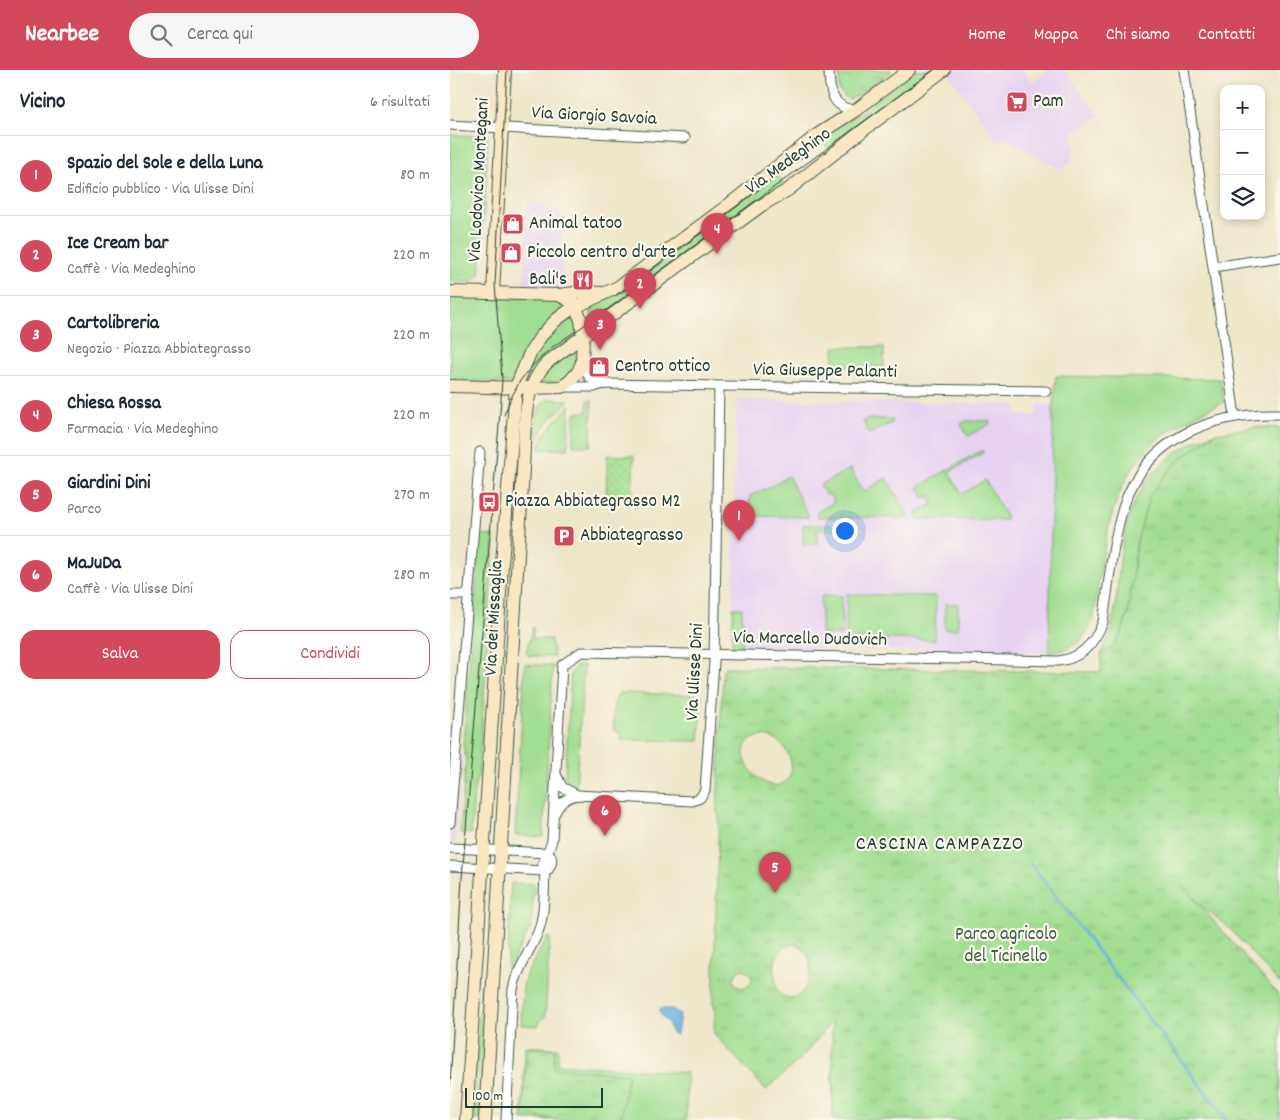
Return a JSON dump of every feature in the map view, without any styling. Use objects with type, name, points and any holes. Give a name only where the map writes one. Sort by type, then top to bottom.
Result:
[{"type":"main road","name":"Via Lodovico Montegani","points":[[493,293],[505,70]]},
{"type":"main road","name":"Via Medeghino","points":[[577,306],[618,287],[817,136],[856,110],[909,70]]},
{"type":"main road","name":"Via Medeghino","points":[[532,388],[538,373],[549,361],[762,205],[788,190],[944,70]]},
{"type":"main road","points":[[450,292],[559,295],[582,292],[606,293]]},
{"type":"main road","points":[[450,386],[561,387],[574,378],[582,364],[583,336],[581,320],[577,306],[571,300],[559,295]]},
{"type":"main road","name":"Via dei Missaglia","points":[[466,1120],[501,572],[516,387],[530,353],[541,336],[556,320],[577,306]]},
{"type":"main road","name":"Via dei Missaglia","points":[[485,1120],[524,450],[528,406],[532,388]]},
{"type":"street","points":[[829,70],[831,90],[836,103],[846,109],[856,110]]},
{"type":"street","points":[[1184,70],[1235,416]]},
{"type":"street","name":"Via Giorgio Savoia","points":[[450,125],[685,138]]},
{"type":"street","points":[[1213,267],[1280,256]]},
{"type":"street","points":[[582,364],[589,377],[604,384]]},
{"type":"street","name":"Via Giuseppe Palanti","points":[[561,387],[594,387],[604,384],[1046,391]]},
{"type":"street","name":"Via Ulisse Dini","points":[[578,795],[687,802],[696,800],[706,790],[714,654],[719,387]]},
{"type":"street","name":"Via Marcello Dudovich","points":[[556,767],[562,665],[581,652],[1067,660],[1087,648],[1098,635],[1103,622],[1120,520],[1129,492],[1141,471],[1155,455],[1174,439],[1199,427],[1235,416],[1255,413],[1280,414]]},
{"type":"street","name":"Via dei Missaglia","points":[[450,823],[453,754],[470,595],[480,452]]},
{"type":"street","points":[[450,595],[470,595]]},
{"type":"street","points":[[556,767],[558,779],[562,787],[578,795]]},
{"type":"street","points":[[506,1120],[513,989],[516,974],[540,928],[545,871],[542,865],[543,858],[548,853],[552,840],[556,767]]},
{"type":"street","points":[[553,818],[562,802],[569,797],[578,795]]},
{"type":"street","points":[[450,848],[548,853]]},
{"type":"street","points":[[450,866],[482,866],[545,871]]},
{"type":"shaded area","points":[[946,70],[1022,70],[1032,82],[1049,70],[1065,70],[1099,115],[1079,129],[1071,131],[1075,145],[1071,162],[1061,169],[1004,138],[997,141]]},
{"type":"shaded area","points":[[528,201],[563,214],[561,292],[523,291]]},
{"type":"shaded area","points":[[736,400],[1017,404],[1017,415],[1037,415],[1037,404],[1053,405],[1049,653],[732,647]]},
{"type":"shaded area","points":[[450,756],[463,757],[455,844],[450,844]]},
{"type":"green space","points":[[839,70],[892,71],[857,96],[849,99],[839,91]]},
{"type":"green space","points":[[917,70],[938,70],[831,151],[820,137],[855,116]]},
{"type":"green space","points":[[450,135],[487,136],[488,138],[480,275],[472,282],[450,282]]},
{"type":"green space","points":[[775,171],[785,186],[594,323],[589,305]]},
{"type":"green space","points":[[450,295],[548,298],[569,304],[511,383],[464,382],[463,379],[450,379]]},
{"type":"green space","points":[[571,315],[575,316],[578,333],[525,383],[530,362],[535,353],[548,337]]},
{"type":"green space","points":[[577,347],[575,364],[569,375],[564,379],[550,383],[540,383],[543,374]]},
{"type":"green space","points":[[834,347],[884,347],[884,367],[834,367]]},
{"type":"green space","points":[[1056,376],[1220,379],[1224,402],[1194,416],[1166,433],[1146,450],[1131,471],[1119,493],[1111,518],[1105,543],[1093,620],[1085,634],[1076,644],[1049,653],[1053,405]]},
{"type":"green space","points":[[547,399],[569,400],[547,423],[537,441],[535,441],[538,412]]},
{"type":"green space","points":[[588,400],[592,400],[591,446],[573,446],[575,413],[587,412]]},
{"type":"green space","points":[[570,404],[568,449],[539,449],[548,430]]},
{"type":"green space","points":[[868,419],[891,419],[893,422],[869,434],[863,421]]},
{"type":"green space","points":[[966,421],[989,421],[990,424],[968,436],[961,424]]},
{"type":"green space","name":"Parco agricolo del Ticinello","points":[[1256,427],[1280,428],[1280,984],[1229,928],[1202,906],[1182,885],[1280,997],[1280,1120],[833,1120],[832,1021],[803,1056],[766,1090],[714,1034],[715,1005],[713,1005],[719,814],[717,813],[723,669],[725,667],[1101,672],[1101,655],[1114,646],[1122,632],[1128,613],[1137,542],[1149,497],[1179,460],[1216,433]],"holes":[[[763,736],[779,742],[788,753],[791,765],[790,776],[782,784],[773,785],[764,782],[755,775],[744,757],[745,748],[751,740]],[[793,944],[802,948],[808,955],[810,965],[810,976],[806,986],[801,994],[794,998],[782,996],[775,984],[775,961],[779,952]],[[743,969],[751,974],[750,985],[741,988],[736,985],[733,980],[737,972]]]},
{"type":"green space","points":[[1216,433],[1179,460],[1137,542],[1128,613],[1122,632],[1114,646],[1101,655],[1111,631],[1123,539],[1136,499],[1153,474],[1175,453],[1202,438]]},
{"type":"green space","points":[[982,450],[983,453],[949,472],[962,494],[985,480],[1006,520],[918,519],[917,513],[933,504],[929,496],[924,497],[918,487]]},
{"type":"green space","points":[[607,455],[634,456],[632,500],[606,500]]},
{"type":"green space","points":[[850,469],[863,492],[886,478],[908,515],[907,518],[817,517],[817,512],[834,502],[830,494],[826,495],[820,485]]},
{"type":"green space","points":[[788,476],[809,517],[749,516],[750,496],[765,490]]},
{"type":"green space","points":[[803,525],[848,525],[848,530],[817,529],[817,544],[803,544]]},
{"type":"green space","points":[[480,535],[494,536],[479,773],[474,788],[471,834],[460,833],[466,758],[463,745]]},
{"type":"green space","points":[[847,594],[936,596],[935,640],[846,638]]},
{"type":"green space","points":[[821,596],[842,596],[842,635],[821,634]]},
{"type":"green space","points":[[945,604],[958,604],[958,629],[945,629]]},
{"type":"green space","points":[[733,608],[742,608],[742,647],[732,647]]},
{"type":"green space","points":[[533,627],[533,639],[551,639],[554,657],[529,656],[526,652]]},
{"type":"green space","points":[[525,664],[553,666],[543,837],[515,835]]},
{"type":"green space","points":[[584,665],[576,788],[568,783],[565,776],[571,674],[575,667]]},
{"type":"green space","points":[[619,693],[702,695],[699,741],[621,740],[621,733],[614,731],[613,717],[616,697]]},
{"type":"green space","points":[[511,883],[534,884],[531,926],[507,972]]},
{"type":"green space","points":[[548,936],[550,938],[545,1018],[542,1018],[538,1026],[521,1025],[523,987],[526,975]]},
{"type":"green space","points":[[481,985],[487,986],[480,1120],[473,1120]]},
{"type":"green space","points":[[525,1046],[558,1048],[558,1064],[687,1073],[686,1120],[522,1120]]},
{"type":"green space","points":[[527,1048],[555,1049],[554,1068],[628,1074],[621,1120],[561,1120],[523,1115]]},
{"type":"water","points":[[660,1009],[673,1009],[680,1015],[677,1034],[675,1035],[671,1032],[669,1025],[659,1011]]},
{"type":"waterway","points":[[1030,863],[1227,1120]]},
{"type":"tram line","points":[[450,1085],[462,878],[501,400],[502,378],[495,284],[507,70]]},
{"type":"tram line","points":[[504,415],[520,381],[531,367],[551,348],[608,309],[934,70]]},
{"type":"tram line","points":[[616,295],[811,151]]},
{"type":"place","name":"Pam","points":[[1017,102]]},
{"type":"place","name":"Animal tatoo","points":[[513,224]]},
{"type":"place","name":"Piccolo centro d'arte","points":[[511,253]]},
{"type":"place","name":"Chiesa Rossa","points":[[717,254]]},
{"type":"place","name":"Bali's","points":[[583,280]]},
{"type":"place","name":"Ice Cream bar","points":[[640,309]]},
{"type":"place","name":"Cartolibreria","points":[[600,350]]},
{"type":"place","name":"Centro ottico","points":[[599,367]]},
{"type":"place","name":"Piazza Abbiategrasso M2","points":[[489,502]]},
{"type":"place","name":"Abbiategrasso","points":[[564,536]]},
{"type":"place","name":"Spazio del Sole e della Luna","points":[[739,541]]},
{"type":"place","name":"MaJuDa","points":[[605,836]]},
{"type":"place","name":"Giardini Dini","points":[[775,893]]},
{"type":"district","name":"CASCINA CAMPAZZO","points":[[940,845]]}]
